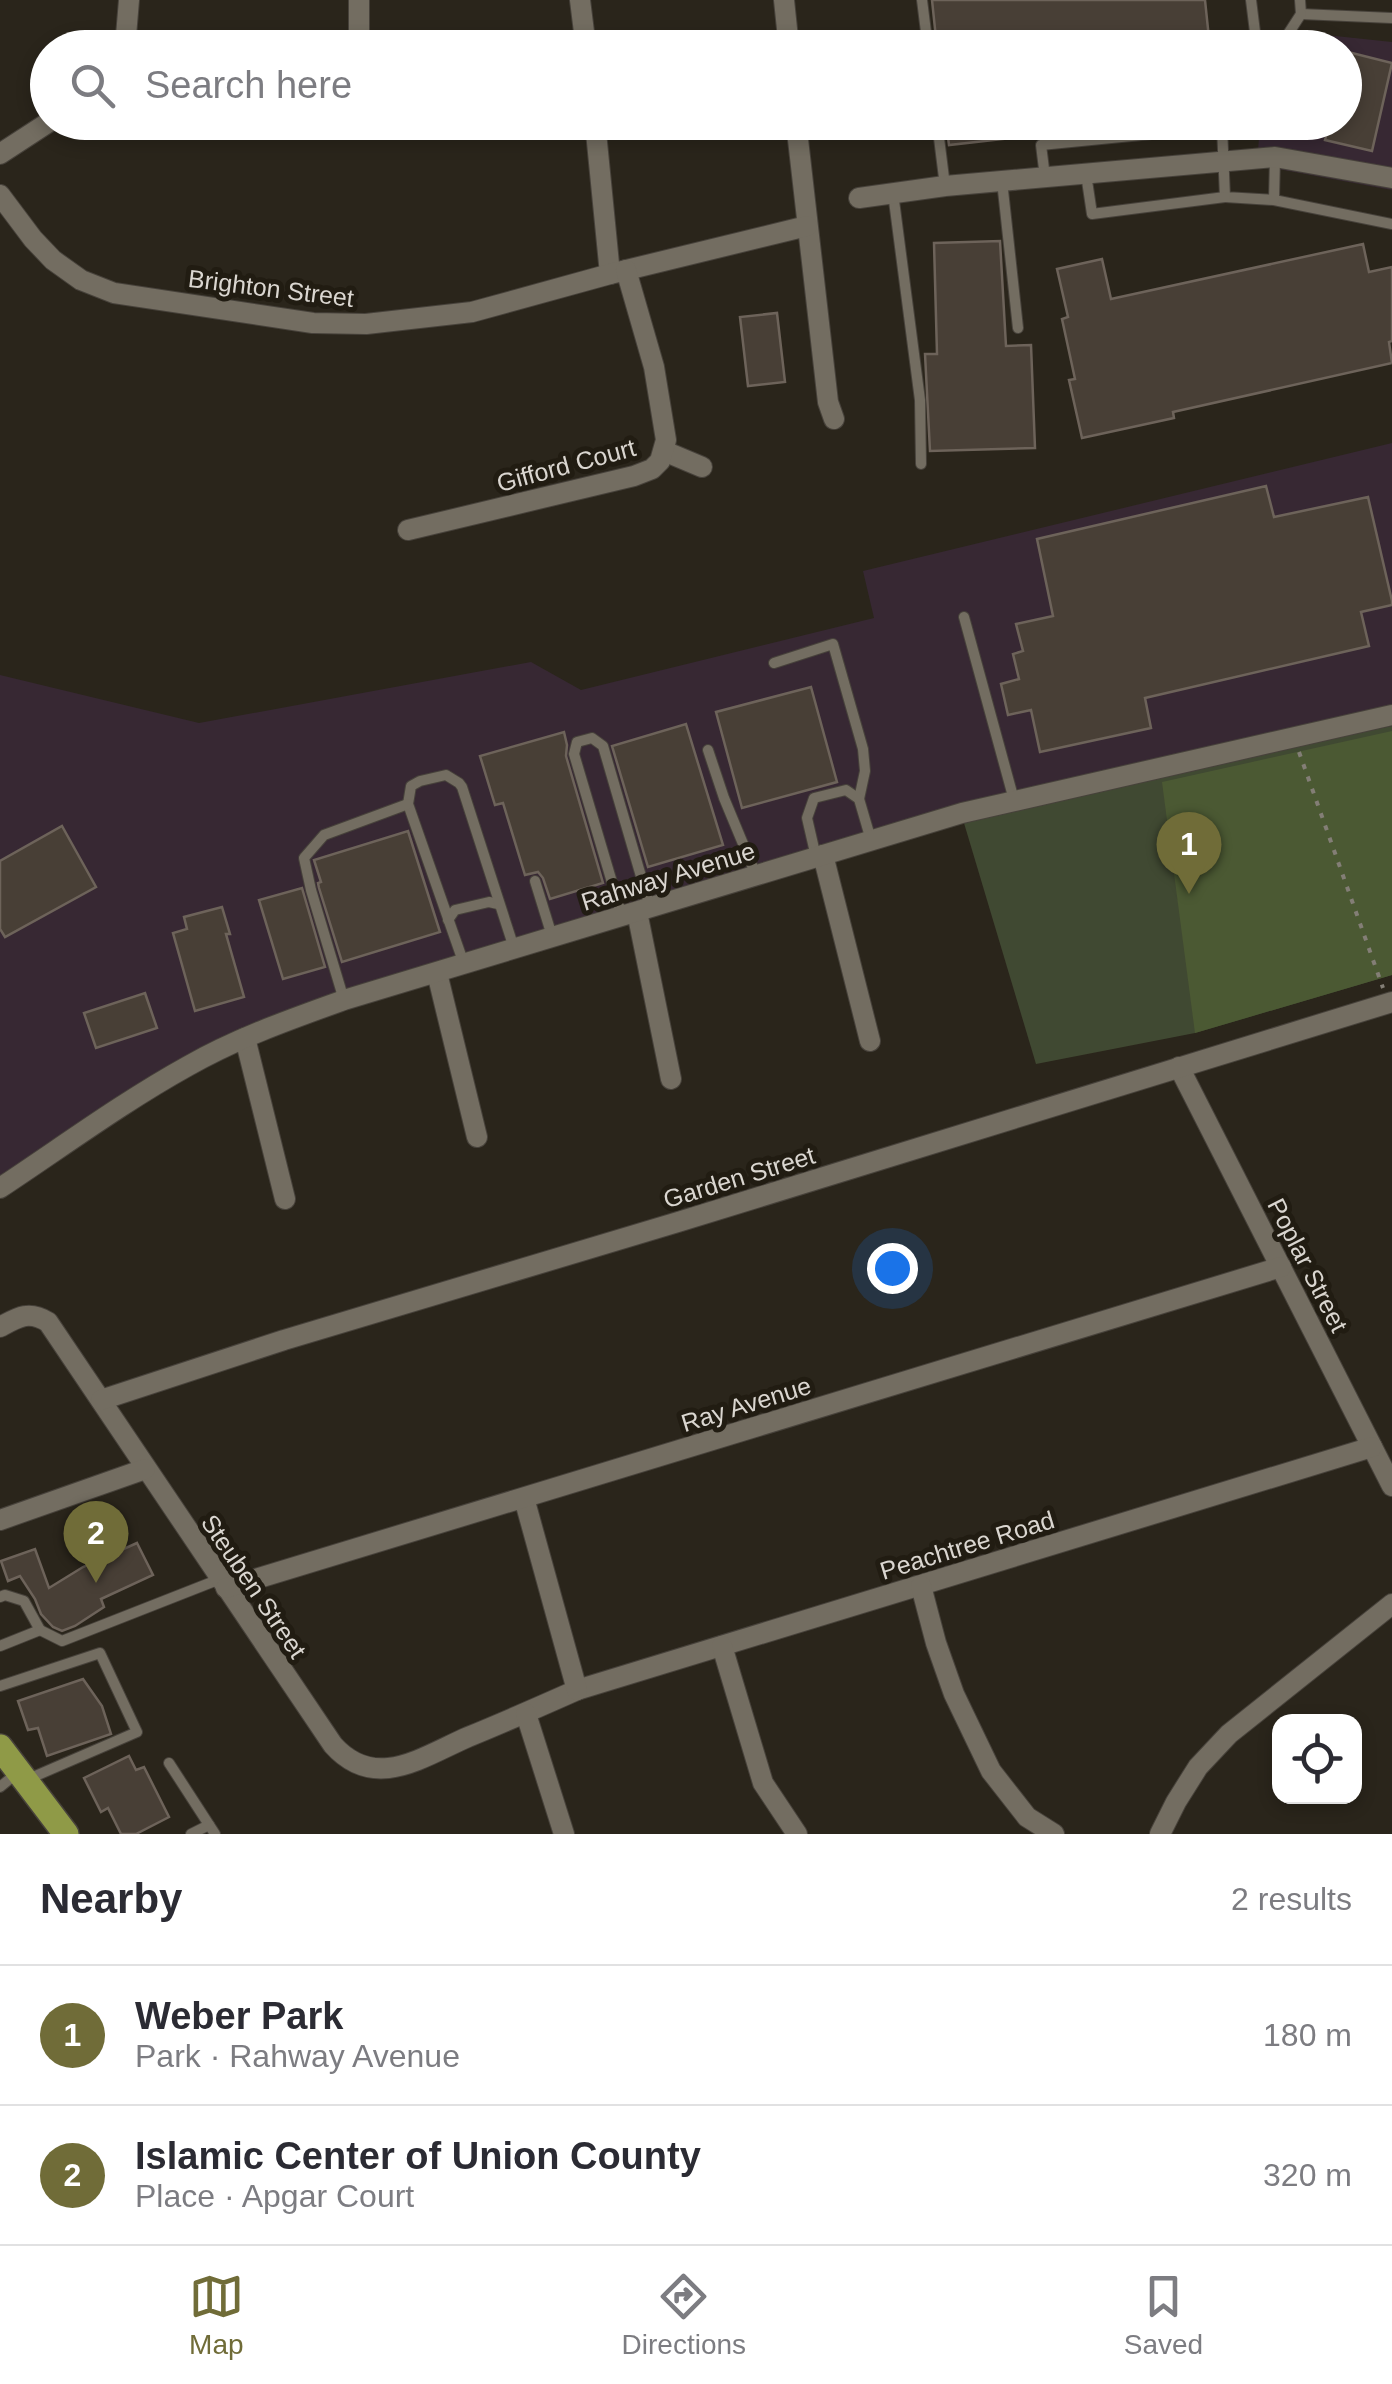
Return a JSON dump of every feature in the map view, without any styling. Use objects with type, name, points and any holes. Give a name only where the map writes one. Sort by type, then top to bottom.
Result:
[{"type":"main road","points":[[0,1747],[14,1780],[66,1834]]},
{"type":"street","points":[[126,30],[129,0]]},
{"type":"street","points":[[358,0],[359,30]]},
{"type":"street","points":[[580,0],[584,30]]},
{"type":"street","points":[[784,0],[787,30]]},
{"type":"street","points":[[0,154],[30,134]]},
{"type":"street","name":"Gifford Court","points":[[408,530],[644,473],[660,461],[666,440],[654,367],[618,272],[597,140]]},
{"type":"street","points":[[798,140],[828,402],[834,419]]},
{"type":"street","points":[[859,198],[944,186],[1275,157],[1392,178]]},
{"type":"street","name":"Brighton Street","points":[[0,195],[33,240],[81,280],[114,293],[313,323],[366,324],[472,312],[806,226]]},
{"type":"street","points":[[664,451],[702,467]]},
{"type":"street","name":"Rahway Avenue","points":[[0,1188],[190,1065],[287,1020],[344,1000],[962,813],[1392,715]]},
{"type":"street","points":[[820,856],[870,1041]]},
{"type":"street","points":[[636,912],[671,1078]]},
{"type":"street","points":[[437,973],[477,1137]]},
{"type":"street","name":"Garden Street","points":[[101,1400],[284,1340],[1390,1002]]},
{"type":"street","points":[[245,1038],[285,1199]]},
{"type":"street","name":"Poplar Street","points":[[1179,1066],[1392,1486]]},
{"type":"street","name":"Ray Avenue","points":[[222,1584],[524,1498],[1280,1266]]},
{"type":"street","name":"Steuben Street","points":[[0,1328],[26,1314],[48,1322],[222,1584],[346,1760],[384,1769],[408,1764],[526,1714]]},
{"type":"street","name":"Peachtree Road","points":[[526,1714],[577,1690],[1372,1447]]},
{"type":"street","points":[[0,1520],[145,1469]]},
{"type":"street","points":[[524,1498],[577,1690]]},
{"type":"street","points":[[921,1586],[954,1694],[991,1771],[1027,1817],[1054,1834]]},
{"type":"street","points":[[1160,1834],[1198,1767],[1229,1734],[1392,1604]]},
{"type":"street","points":[[722,1646],[763,1783],[797,1834]]},
{"type":"street","points":[[526,1714],[564,1834]]},
{"type":"lane","points":[[922,0],[926,30]]},
{"type":"lane","points":[[1251,0],[1255,30]]},
{"type":"lane","points":[[1291,30],[1301,14],[1300,0]]},
{"type":"lane","points":[[1301,14],[1392,18]]},
{"type":"lane","points":[[939,140],[944,186]]},
{"type":"lane","points":[[1045,178],[1041,145],[1084,140]]},
{"type":"lane","points":[[1223,140],[1225,197]]},
{"type":"lane","points":[[1274,200],[1275,157]]},
{"type":"lane","points":[[1086,174],[1092,214],[1225,197],[1274,200],[1392,224]]},
{"type":"lane","points":[[1002,181],[1018,328]]},
{"type":"lane","points":[[892,193],[920,400],[921,464]]},
{"type":"lane","points":[[964,617],[1014,802]]},
{"type":"lane","points":[[774,663],[832,644],[863,750],[864,771],[858,799],[871,840]]},
{"type":"lane","points":[[592,738],[602,746],[636,912],[574,754],[578,742],[592,738]]},
{"type":"lane","points":[[708,750],[756,875]]},
{"type":"lane","points":[[464,964],[408,804],[411,786],[420,781],[446,775],[459,783],[514,949]]},
{"type":"lane","points":[[820,856],[807,818],[814,798],[846,790],[858,799]]},
{"type":"lane","points":[[344,1000],[304,858],[324,834],[408,804]]},
{"type":"lane","points":[[535,880],[552,938]]},
{"type":"lane","points":[[448,920],[455,910],[489,902],[498,904]]},
{"type":"lane","points":[[0,1597],[24,1600],[40,1630],[62,1641],[222,1584]]},
{"type":"lane","points":[[0,1646],[40,1630]]},
{"type":"lane","points":[[0,1686],[100,1653],[138,1732],[14,1780]]},
{"type":"lane","points":[[169,1763],[212,1829],[190,1834]]},
{"type":"path","points":[[1294,737],[1390,1002]]},
{"type":"shaded area","points":[[1362,39],[1392,42],[1392,190],[1257,165],[1259,140],[1362,140]]},
{"type":"shaded area","points":[[1392,443],[1392,731],[961,813],[263,1025],[0,1197],[0,675],[199,723],[531,662],[581,690],[874,618],[863,571]]},
{"type":"green space","points":[[1392,726],[1392,975],[1195,1033],[1036,1064],[961,813]]},
{"type":"green space","points":[[1392,731],[1392,975],[1195,1033],[1162,782]]},
{"type":"building","points":[[932,0],[1205,0],[1208,30],[935,30]]},
{"type":"building","points":[[1362,56],[1392,63],[1372,151],[1325,140],[1362,140]]},
{"type":"building","points":[[948,140],[993,140],[949,145]]},
{"type":"building","points":[[1000,241],[1006,346],[1031,345],[1035,448],[930,451],[925,354],[937,354],[934,243]]},
{"type":"building","points":[[1363,244],[1369,272],[1392,267],[1392,363],[1173,412],[1174,418],[1082,438],[1069,380],[1075,379],[1062,319],[1068,317],[1057,269],[1102,259],[1111,299]]},
{"type":"building","points":[[777,313],[785,382],[748,386],[740,317]]},
{"type":"building","points":[[1266,486],[1274,517],[1368,497],[1392,601],[1392,605],[1361,612],[1369,646],[1145,698],[1151,728],[1040,752],[1031,710],[1008,715],[1001,684],[1019,679],[1013,654],[1023,651],[1016,624],[1053,616],[1037,539]]},
{"type":"building","points":[[811,687],[837,782],[742,808],[716,712]]},
{"type":"building","points":[[686,724],[723,845],[648,867],[612,746]]},
{"type":"building","points":[[564,732],[566,756],[603,883],[550,899],[538,872],[525,875],[503,803],[495,805],[480,756]]},
{"type":"building","points":[[62,826],[96,887],[5,937],[0,929],[0,861]]},
{"type":"building","points":[[408,831],[440,932],[342,962],[314,860]]},
{"type":"building","points":[[302,888],[325,967],[283,979],[259,900]]},
{"type":"building","points":[[222,907],[244,997],[195,1011],[173,933],[187,929],[184,917]]},
{"type":"building","points":[[145,993],[157,1028],[96,1048],[84,1013]]},
{"type":"building","points":[[137,1543],[153,1575],[101,1599],[104,1607],[62,1631],[41,1614],[20,1576],[8,1581],[1,1561],[35,1549],[49,1588],[83,1567]]},
{"type":"building","points":[[83,1679],[102,1706],[111,1734],[47,1756],[38,1728],[28,1730],[18,1701]]},
{"type":"building","points":[[129,1756],[136,1770],[144,1767],[169,1817],[136,1834],[121,1834],[108,1808],[101,1812],[84,1778]]},
{"type":"place","name":"Weber Park","points":[[1189,894]]},
{"type":"place","name":"Islamic Center of Union County","points":[[96,1583]]}]
